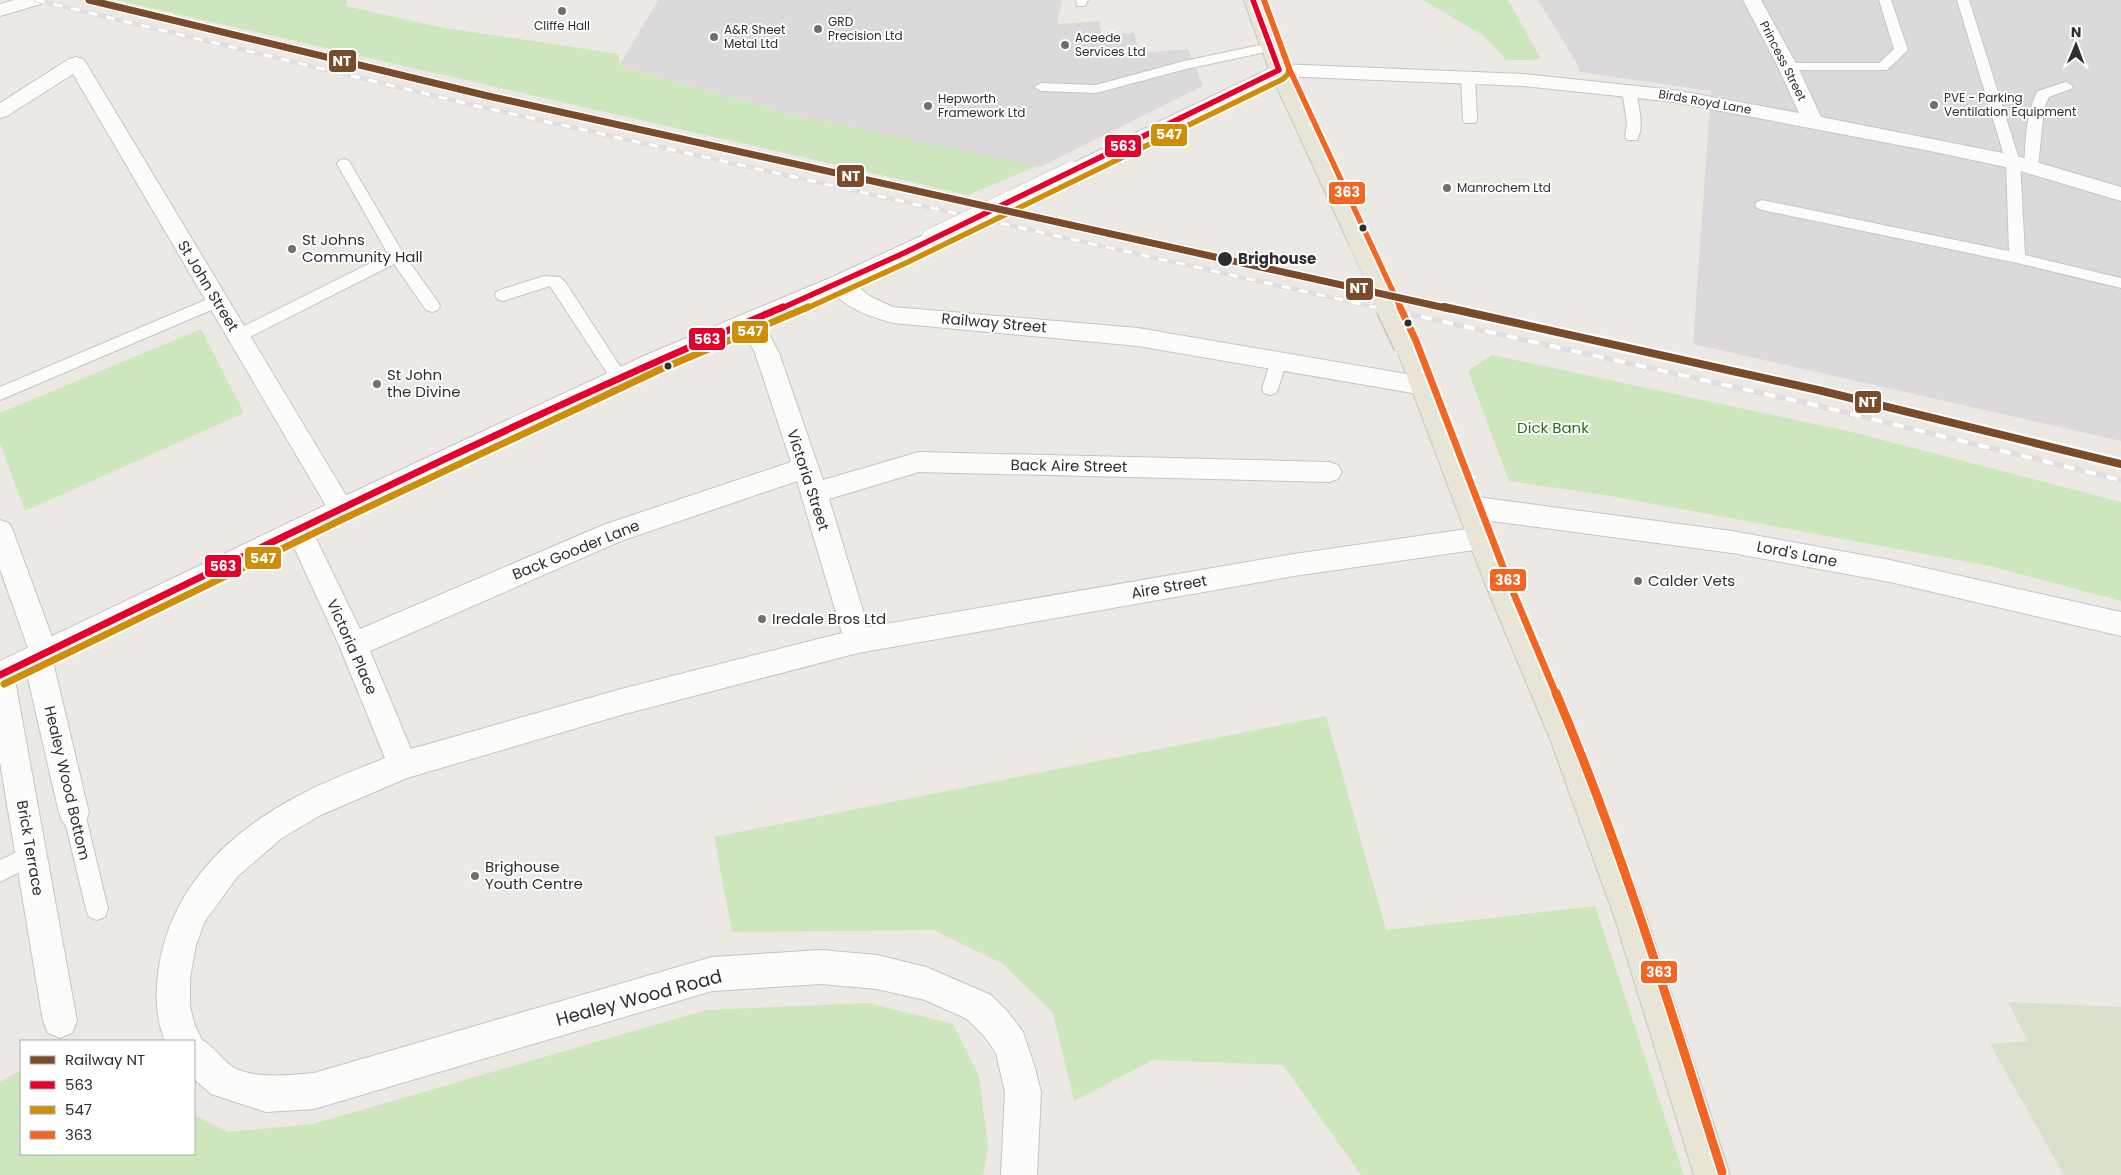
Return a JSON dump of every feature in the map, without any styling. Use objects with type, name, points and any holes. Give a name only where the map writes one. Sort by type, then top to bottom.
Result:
[{"type":"main road","points":[[1253,0],[1279,70],[1407,345],[1481,538],[1565,739],[1630,916],[1712,1175]]},
{"type":"street","points":[[0,10],[34,0]]},
{"type":"street","name":"Princess Street","points":[[1752,0],[1788,67],[1813,122]]},
{"type":"street","name":"St John Street","points":[[0,112],[76,63],[340,509]]},
{"type":"street","points":[[0,675],[340,509],[655,361],[838,284],[1279,70]]},
{"type":"street","name":"Birds Royd Lane","points":[[1279,70],[1541,81],[1629,90],[1719,104],[2022,165],[2121,194]]},
{"type":"street","name":"Railway Street","points":[[838,284],[850,296],[866,306],[893,315],[1138,336],[1424,386]]},
{"type":"street","name":"Victoria Street","points":[[752,321],[767,353],[804,468],[814,493],[858,641]]},
{"type":"street","name":"Back Aire Street","points":[[814,493],[919,462],[1329,472]]},
{"type":"street","name":"Back Gooder Lane","points":[[353,645],[612,533],[804,468]]},
{"type":"street","name":"Lord's Lane","points":[[1469,507],[1732,542],[1890,571],[2121,624]]},
{"type":"street","name":"Victoria Place","points":[[299,530],[353,645],[403,765]]},
{"type":"street","name":"Healey Wood Bottom","points":[[0,531],[40,655],[74,813]]},
{"type":"street","name":"Aire Street","points":[[858,641],[1294,565],[1481,538]]},
{"type":"street","points":[[183,1040],[180,1035],[173,1007],[173,978],[180,944],[192,912],[227,865],[271,828],[310,805],[403,765],[621,702],[858,641]]},
{"type":"street","name":"Brick Terrace","points":[[0,675],[60,1021]]},
{"type":"street","name":"Healey Wood Road","points":[[195,1055],[223,1082],[266,1094],[314,1092],[712,974],[821,967],[877,972],[926,984],[979,1007],[996,1024],[1010,1044],[1023,1092],[1019,1175]]},
{"type":"lane","points":[[1788,67],[1882,67],[1901,50],[1885,0]]},
{"type":"lane","points":[[1963,0],[2022,165]]},
{"type":"lane","points":[[1041,87],[1096,89],[1184,65],[1270,47]]},
{"type":"lane","points":[[1468,77],[1470,120]]},
{"type":"lane","points":[[2017,258],[2022,165],[2037,108],[2043,94],[2066,86]]},
{"type":"lane","points":[[1629,90],[1634,123],[1632,137]]},
{"type":"lane","points":[[344,164],[397,256],[432,306]]},
{"type":"lane","points":[[1762,205],[2017,258],[2121,283]]},
{"type":"lane","points":[[238,336],[397,256]]},
{"type":"lane","points":[[503,295],[544,281],[554,281],[560,287],[619,378]]},
{"type":"lane","points":[[0,394],[217,301]]},
{"type":"lane","points":[[1270,389],[1279,360]]},
{"type":"lane","name":"Healey Wood Bottom","points":[[74,813],[97,909]]},
{"type":"lane","points":[[0,871],[31,855]]},
{"type":"shaded area","points":[[658,0],[1062,0],[1058,24],[1099,21],[1103,38],[1134,32],[1140,53],[1188,49],[1203,86],[1040,167],[790,114],[619,66]]},
{"type":"shaded area","points":[[1538,0],[2121,0],[2121,441],[1693,344],[1711,91],[1580,72],[1576,62]]},
{"type":"green space","points":[[116,0],[347,0],[346,6],[439,27],[619,54],[619,66],[790,114],[1037,166],[968,195]]},
{"type":"green space","points":[[1423,0],[1508,0],[1540,57],[1535,60],[1506,60],[1484,36]]},
{"type":"green space","points":[[201,329],[244,413],[25,511],[0,443],[0,413]]},
{"type":"green space","name":"Dick Bank","points":[[1492,355],[1852,432],[2121,502],[2121,601],[1990,566],[1605,495],[1509,481],[1468,371]]},
{"type":"green space","points":[[1326,716],[1386,930],[1595,906],[1684,1175],[1361,1175],[1283,1065],[1153,1060],[1074,1101],[1053,1013],[1003,964],[934,930],[732,932],[714,837]]},
{"type":"green space","points":[[2008,1002],[2121,1007],[2121,1175],[2064,1175],[1990,1044],[2028,1041]]},
{"type":"green space","points":[[868,1003],[953,1024],[979,1076],[988,1146],[983,1175],[0,1175],[0,1082],[20,1071],[20,1155],[195,1155],[195,1116],[228,1132],[313,1124],[706,1010]]},
{"type":"railway","points":[[36,0],[477,106],[1383,309]]},
{"type":"railway","points":[[1378,307],[1819,406],[2121,480]]},
{"type":"rail line","name":"NT","points":[[89,0],[488,96],[1818,390],[2121,464]]},
{"type":"transit line","name":"563","points":[[0,675],[341,509],[655,361],[838,284],[904,253],[1279,70],[1253,0]]},
{"type":"transit line","name":"547","points":[[4,684],[345,518],[659,370],[842,293],[908,262],[1283,79],[1288,74],[1289,67],[1264,0]]},
{"type":"transit line","name":"363","points":[[1264,0],[1288,66],[1416,341],[1508,580],[1574,736],[1640,913],[1722,1172]]},
{"type":"place","name":"Cliffe Hall","points":[[562,11]]},
{"type":"place","name":"GRD Precision Ltd","points":[[818,29]]},
{"type":"place","name":"A&R Sheet Metal Ltd","points":[[714,37]]},
{"type":"place","name":"Aceede Services Ltd","points":[[1065,45]]},
{"type":"place","name":"PVE - Parking Ventilation Equipment","points":[[1934,105]]},
{"type":"place","name":"Hepworth Framework Ltd","points":[[928,106]]},
{"type":"place","name":"Manrochem Ltd","points":[[1447,188]]},
{"type":"place","name":"St Johns Community Hall","points":[[292,249]]},
{"type":"place","name":"Brighouse","points":[[1225,259]]},
{"type":"place","name":"St John the Divine","points":[[377,384]]},
{"type":"place","name":"Calder Vets","points":[[1638,581]]},
{"type":"place","name":"Iredale Bros Ltd","points":[[762,619]]},
{"type":"place","name":"Brighouse Youth Centre","points":[[475,876]]}]
